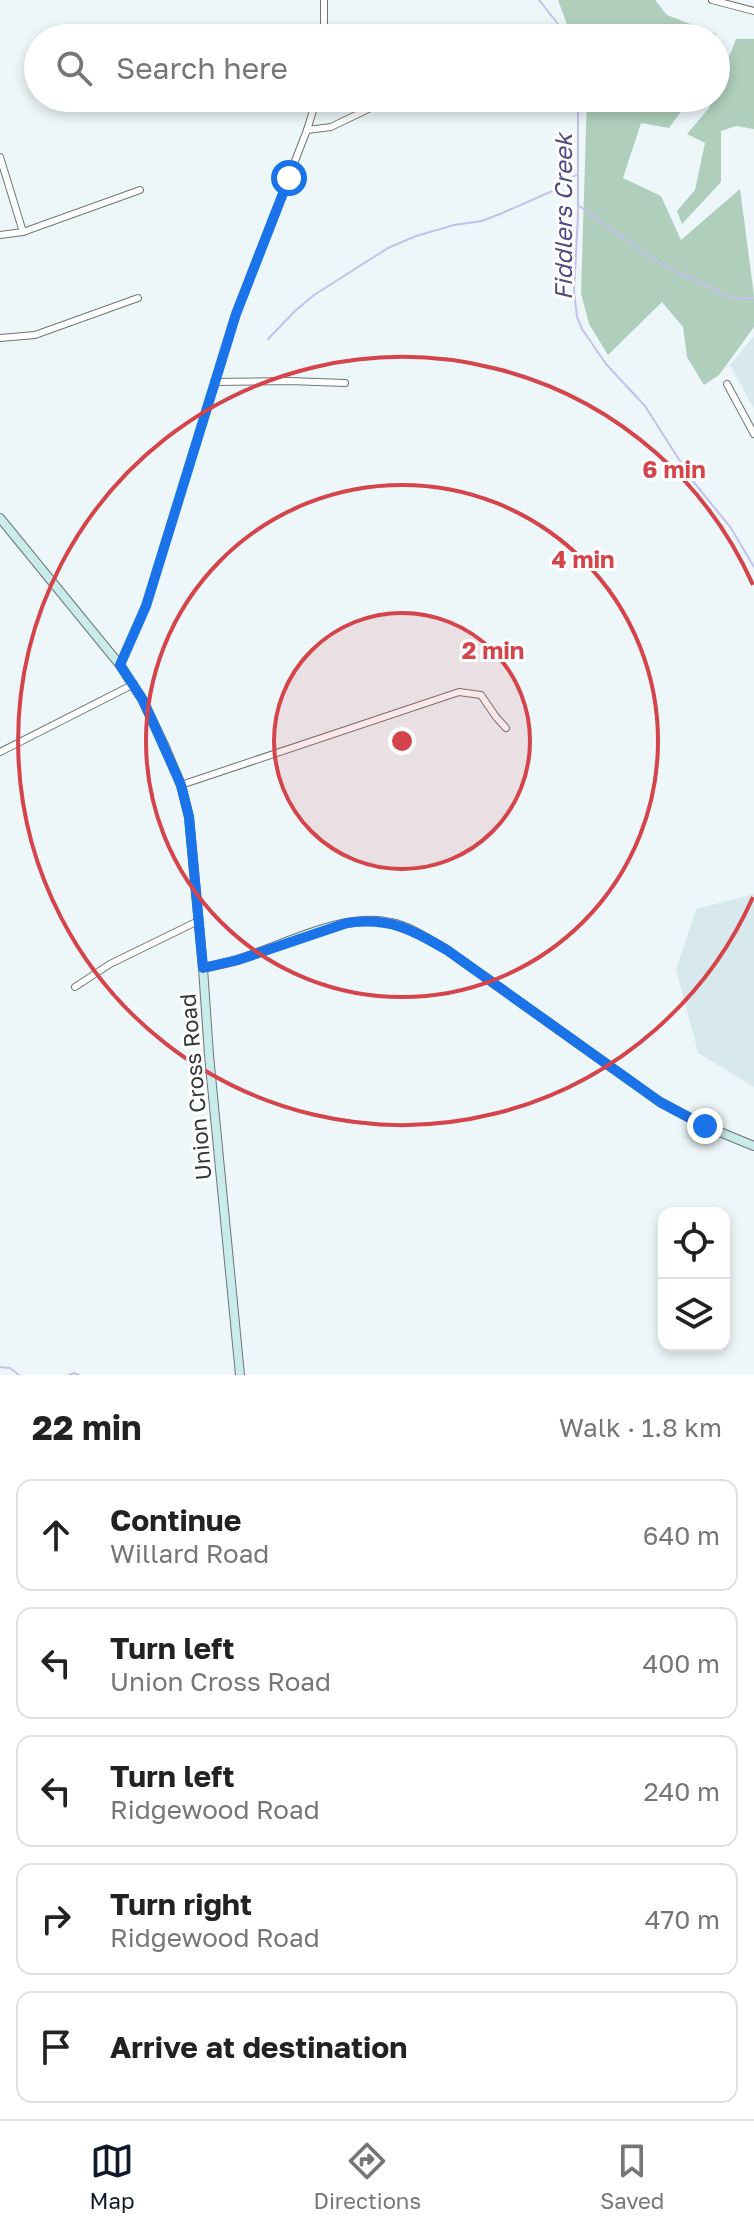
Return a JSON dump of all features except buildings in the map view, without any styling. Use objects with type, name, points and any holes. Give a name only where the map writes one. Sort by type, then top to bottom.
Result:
[{"type":"main road","name":"Union Cross Road","points":[[0,518],[134,684],[181,785],[189,817],[240,1375]]},
{"type":"main road","points":[[203,968],[238,960],[347,923],[390,922],[447,950],[660,1102],[705,1126],[754,1146]]},
{"type":"street","points":[[324,0],[324,24]]},
{"type":"street","points":[[712,0],[754,11]]},
{"type":"street","points":[[120,665],[146,606],[243,295],[313,112]]},
{"type":"street","points":[[307,130],[331,127],[362,112]]},
{"type":"street","points":[[0,157],[23,232]]},
{"type":"street","points":[[0,235],[23,232],[140,190]]},
{"type":"street","points":[[0,338],[35,335],[138,298]]},
{"type":"street","points":[[214,382],[345,383]]},
{"type":"street","points":[[727,384],[754,434]]},
{"type":"street","points":[[0,752],[134,684]]},
{"type":"street","points":[[181,785],[459,692],[481,695],[506,728]]},
{"type":"street","points":[[75,987],[110,964],[198,921]]},
{"type":"shaded area","points":[[754,336],[754,409],[730,365]]},
{"type":"shaded area","points":[[754,894],[754,1087],[698,1053],[676,969],[696,909]]},
{"type":"green space","points":[[558,0],[655,0],[667,15],[690,24],[567,24]]},
{"type":"green space","points":[[736,39],[754,39],[754,129],[736,126],[721,131],[721,182],[682,224],[677,211],[695,190],[705,143],[687,134],[706,112],[730,112],[730,55]]},
{"type":"green space","points":[[587,112],[681,112],[669,128],[641,123],[623,178],[661,196],[681,240],[740,189],[754,295],[754,327],[719,375],[704,385],[687,357],[683,327],[662,302],[608,355],[589,324],[581,293]]},
{"type":"waterway","name":"Fiddlers Creek","points":[[539,0],[558,24]]},
{"type":"waterway","name":"Fiddlers Creek","points":[[578,112],[574,291],[577,317],[606,364],[645,406],[692,480],[731,528],[754,567]]},
{"type":"waterway","points":[[268,339],[314,295],[388,248],[454,225],[482,221],[557,189],[576,175]]},
{"type":"waterway","points":[[578,205],[670,269],[728,296],[754,298]]},
{"type":"waterway","points":[[0,1367],[10,1368],[19,1375]]},
{"type":"waterway","points":[[69,1375],[79,1375]]},
{"type":"route","points":[[289,178],[236,314],[146,606],[120,665],[143,700],[181,785],[189,817],[203,968],[238,960],[347,923],[390,922],[447,950],[660,1102],[705,1126]]}]
